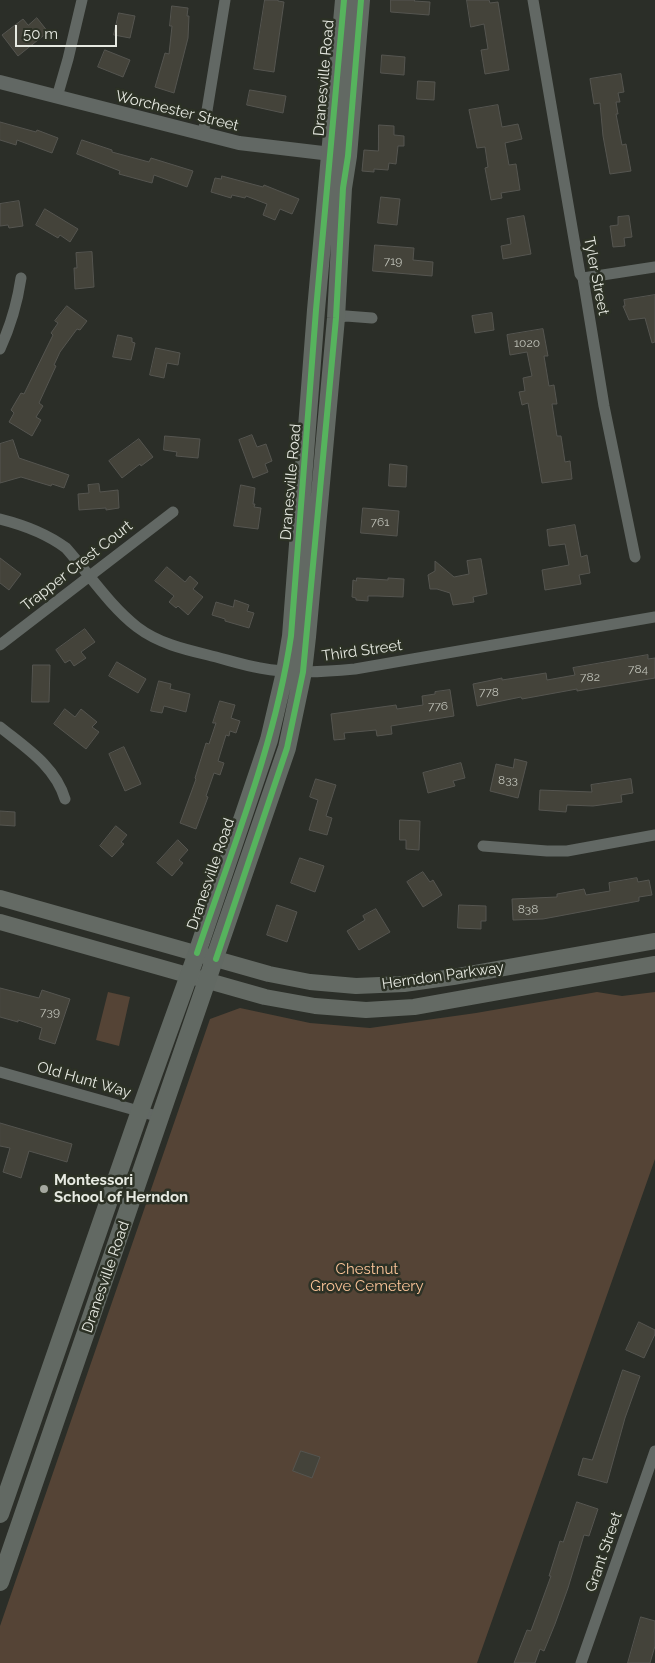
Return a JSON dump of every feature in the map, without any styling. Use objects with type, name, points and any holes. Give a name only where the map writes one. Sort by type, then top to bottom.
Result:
[{"type":"main road","name":"Dranesville Road","points":[[0,1514],[140,1111],[198,954],[269,740],[285,672],[291,626],[316,310],[344,0]]},
{"type":"main road","name":"Dranesville Road","points":[[0,1582],[288,748],[303,672],[336,318],[343,188],[348,156],[361,0]]},
{"type":"main road","name":"Herndon Parkway","points":[[0,898],[293,979],[356,986],[429,980],[655,941]]},
{"type":"main road","name":"Herndon Parkway","points":[[0,922],[189,976],[290,1002],[366,1010],[414,1007],[655,964]]},
{"type":"street","points":[[57,97],[82,0]]},
{"type":"street","points":[[203,135],[225,0]]},
{"type":"street","name":"Tyler Street","points":[[533,0],[611,444],[635,556]]},
{"type":"street","name":"Worchester Street","points":[[0,82],[239,143],[348,156]]},
{"type":"street","points":[[583,278],[655,267]]},
{"type":"street","points":[[0,349],[11,325],[17,305],[21,278]]},
{"type":"street","points":[[336,318],[346,316],[372,318]]},
{"type":"street","name":"Trapper Crest Court","points":[[0,645],[173,512]]},
{"type":"street","name":"Third Street","points":[[0,519],[33,529],[55,539],[66,548],[122,614],[138,628],[155,638],[175,647],[260,668],[285,672],[324,672],[355,669],[655,617]]},
{"type":"street","points":[[0,728],[45,764],[55,776],[65,799]]},
{"type":"street","points":[[483,846],[548,851],[567,850],[655,835]]},
{"type":"street","name":"Old Hunt Way","points":[[0,1072],[160,1117]]},
{"type":"street","name":"Grant Street","points":[[581,1663],[650,1480],[655,1451]]},
{"type":"green space","points":[[108,992],[130,997],[119,1046],[96,1040]]},
{"type":"green space","name":"Chestnut Grove Cemetery","points":[[597,992],[622,996],[655,992],[655,1159],[477,1663],[0,1663],[0,1626],[210,1019],[240,1008],[310,1023],[370,1028],[476,1013]]},
{"type":"building","points":[[265,0],[284,2],[274,72],[254,69]]},
{"type":"building","points":[[391,0],[430,2],[429,15],[391,12]]},
{"type":"building","points":[[467,0],[489,0],[490,3],[498,2],[509,70],[485,74],[481,50],[488,49],[484,24],[471,27]]},
{"type":"building","points":[[172,6],[188,8],[187,16],[189,16],[188,38],[174,93],[155,87],[165,53],[169,54]]},
{"type":"building","points":[[119,13],[135,16],[130,38],[114,35]]},
{"type":"building","points":[[37,18],[48,32],[18,56],[2,35],[23,19],[28,25]]},
{"type":"building","points":[[105,50],[130,60],[123,77],[98,67]]},
{"type":"building","points":[[382,55],[405,57],[404,75],[381,73]]},
{"type":"building","points":[[621,74],[624,92],[618,93],[620,102],[616,102],[618,114],[616,114],[622,145],[626,144],[631,171],[610,174],[603,136],[600,103],[594,104],[590,79]]},
{"type":"building","points":[[418,81],[435,82],[434,100],[417,99]]},
{"type":"building","points":[[250,90],[286,96],[283,113],[247,105]]},
{"type":"building","points":[[498,105],[502,127],[518,124],[522,139],[505,143],[509,165],[516,164],[520,190],[501,193],[502,198],[491,200],[485,168],[488,167],[485,147],[477,148],[469,110]]},
{"type":"building","points":[[0,122],[36,132],[37,130],[58,138],[52,153],[17,140],[16,145],[0,140]]},
{"type":"building","points":[[379,125],[394,126],[394,135],[404,136],[404,146],[398,146],[396,164],[389,163],[388,170],[374,169],[374,172],[362,171],[364,150],[378,151]]},
{"type":"building","points":[[82,140],[112,150],[112,152],[149,162],[151,158],[193,171],[187,187],[154,175],[152,183],[119,174],[120,171],[77,154]]},
{"type":"building","points":[[222,176],[263,187],[264,185],[299,199],[292,214],[280,209],[275,220],[263,215],[267,204],[246,196],[245,198],[232,195],[231,198],[211,192],[215,178],[221,179]]},
{"type":"building","points":[[381,197],[400,199],[397,225],[378,223]]},
{"type":"building","points":[[19,201],[23,226],[9,228],[8,225],[0,226],[0,204]]},
{"type":"building","points":[[45,209],[78,229],[70,242],[60,235],[58,238],[36,225]]},
{"type":"building","points":[[524,216],[531,254],[503,259],[501,246],[511,244],[507,219]]},
{"type":"building","points":[[629,216],[632,237],[624,238],[625,246],[613,247],[610,226],[618,225],[618,217]]},
{"type":"building","points":[[375,245],[414,248],[413,260],[433,262],[432,276],[373,271]]},
{"type":"building","points":[[92,252],[94,287],[75,289],[74,268],[77,268],[76,253]]},
{"type":"building","points":[[655,295],[655,342],[652,343],[645,318],[629,320],[623,306],[625,306],[624,300]]},
{"type":"building","points":[[67,306],[87,321],[80,330],[77,329],[60,352],[54,365],[56,366],[39,403],[43,406],[36,417],[41,420],[32,436],[9,422],[14,413],[11,410],[21,393],[24,394],[53,335],[51,333],[58,323],[55,321]]},
{"type":"building","points":[[492,313],[494,330],[475,333],[472,316]]},
{"type":"building","points":[[543,329],[548,356],[544,356],[549,386],[554,385],[557,404],[552,404],[557,436],[561,436],[565,462],[570,461],[572,479],[542,483],[528,403],[522,405],[519,392],[525,391],[523,378],[532,376],[527,352],[510,355],[507,335]]},
{"type":"building","points":[[118,335],[132,338],[132,342],[135,343],[131,360],[113,357]]},
{"type":"building","points":[[156,348],[180,353],[178,365],[167,363],[164,378],[150,375]]},
{"type":"building","points":[[252,435],[257,447],[266,444],[272,461],[265,464],[268,472],[253,478],[239,440]]},
{"type":"building","points":[[165,436],[200,439],[198,458],[176,456],[177,452],[164,450]]},
{"type":"building","points":[[139,439],[153,457],[122,478],[109,461]]},
{"type":"building","points":[[13,440],[19,458],[69,475],[64,488],[21,477],[0,483],[0,444]]},
{"type":"building","points":[[390,464],[407,466],[406,487],[389,486]]},
{"type":"building","points":[[99,484],[100,492],[118,490],[119,508],[79,510],[78,494],[89,493],[88,485]]},
{"type":"building","points":[[241,485],[255,488],[253,504],[255,504],[254,507],[261,508],[258,529],[234,526]]},
{"type":"building","points":[[363,508],[399,511],[397,536],[361,533]]},
{"type":"building","points":[[575,525],[581,557],[587,555],[590,573],[579,575],[581,584],[545,590],[542,570],[569,565],[565,544],[549,546],[547,530]]},
{"type":"building","points":[[0,558],[21,574],[9,590],[0,583]]},
{"type":"building","points":[[481,559],[487,594],[473,597],[474,602],[453,605],[450,593],[430,589],[428,575],[435,571],[435,561],[454,577],[469,574],[467,561]]},
{"type":"building","points":[[167,567],[185,582],[190,576],[198,583],[193,589],[203,597],[188,615],[178,606],[176,608],[169,602],[174,596],[155,581]]},
{"type":"building","points":[[357,578],[404,579],[403,597],[368,596],[368,601],[356,600],[356,598],[352,597],[353,580],[356,581]]},
{"type":"building","points":[[235,600],[249,605],[247,611],[254,613],[249,628],[212,615],[216,602],[233,607]]},
{"type":"building","points":[[85,629],[95,642],[81,652],[86,658],[74,666],[70,660],[65,663],[56,650]]},
{"type":"building","points":[[648,655],[648,659],[655,658],[655,678],[522,699],[521,697],[477,706],[473,684],[502,678],[502,680],[546,673],[547,680],[575,675],[573,668]]},
{"type":"building","points":[[117,662],[146,679],[138,693],[109,676]]},
{"type":"building","points":[[33,665],[50,665],[49,702],[32,702]]},
{"type":"building","points":[[159,681],[171,684],[170,689],[190,694],[186,712],[164,706],[162,713],[151,711]]},
{"type":"building","points":[[450,690],[454,716],[391,726],[392,734],[377,736],[376,730],[344,733],[345,739],[334,740],[331,714],[396,705],[397,709],[423,705],[422,696]]},
{"type":"building","points":[[220,701],[235,705],[231,718],[240,721],[236,733],[230,731],[229,736],[226,735],[218,761],[224,763],[220,775],[214,773],[206,796],[208,797],[196,829],[180,823],[196,779],[206,743],[209,744],[216,723],[213,723]]},
{"type":"building","points":[[65,709],[75,717],[81,709],[97,722],[92,727],[99,732],[86,749],[54,724]]},
{"type":"building","points":[[124,747],[141,784],[125,791],[109,754]]},
{"type":"building","points":[[515,759],[527,762],[518,798],[490,791],[496,764],[513,768]]},
{"type":"building","points":[[461,763],[465,778],[453,781],[455,786],[428,793],[423,773]]},
{"type":"building","points":[[316,779],[336,785],[326,816],[332,818],[327,835],[309,830],[318,800],[310,797]]},
{"type":"building","points":[[631,779],[633,793],[621,795],[622,802],[593,806],[567,805],[566,812],[539,810],[540,790],[592,792],[591,785]]},
{"type":"building","points":[[0,811],[15,812],[15,826],[0,825]]},
{"type":"building","points":[[400,820],[420,821],[419,850],[406,849],[406,840],[400,840]]},
{"type":"building","points":[[116,826],[127,835],[121,842],[124,844],[112,857],[100,846]]},
{"type":"building","points":[[178,840],[188,850],[179,860],[183,863],[172,876],[157,863]]},
{"type":"building","points":[[300,858],[324,866],[315,892],[291,883]]},
{"type":"building","points":[[423,872],[430,882],[433,880],[442,895],[423,907],[407,882]]},
{"type":"building","points":[[637,878],[638,882],[649,880],[652,895],[639,897],[639,901],[543,919],[513,920],[512,899],[557,897],[557,894],[584,889],[586,895],[610,891],[609,883]]},
{"type":"building","points":[[277,905],[297,912],[287,942],[267,935]]},
{"type":"building","points":[[459,905],[486,906],[486,921],[481,921],[481,929],[458,928]]},
{"type":"building","points":[[376,909],[390,932],[359,950],[347,931],[365,920],[363,916]]},
{"type":"building","points":[[0,988],[39,998],[42,990],[70,999],[55,1044],[39,1039],[42,1028],[18,1020],[18,1022],[0,1017]]},
{"type":"building","points":[[0,1123],[72,1144],[67,1162],[29,1151],[21,1178],[3,1172],[10,1148],[0,1146]]},
{"type":"building","points":[[639,1322],[655,1330],[644,1358],[626,1350]]},
{"type":"building","points":[[623,1370],[640,1376],[625,1418],[607,1483],[578,1475],[583,1458],[592,1460]]},
{"type":"building","points":[[301,1451],[320,1457],[312,1478],[293,1471]]},
{"type":"building","points":[[577,1502],[598,1509],[589,1536],[584,1535],[555,1624],[544,1651],[540,1649],[535,1663],[514,1663],[527,1630],[531,1631],[551,1576],[549,1576],[560,1541],[563,1542]]},
{"type":"building","points":[[641,1617],[655,1621],[655,1646],[650,1663],[628,1663]]},
{"type":"cycle path","points":[[197,953],[238,836],[263,757],[284,677],[291,636],[316,310],[344,0]]},
{"type":"cycle path","points":[[216,959],[287,748],[303,672],[336,318],[343,188],[348,156],[361,0]]},
{"type":"place","name":"Montessori School of Herndon","points":[[44,1189]]}]
